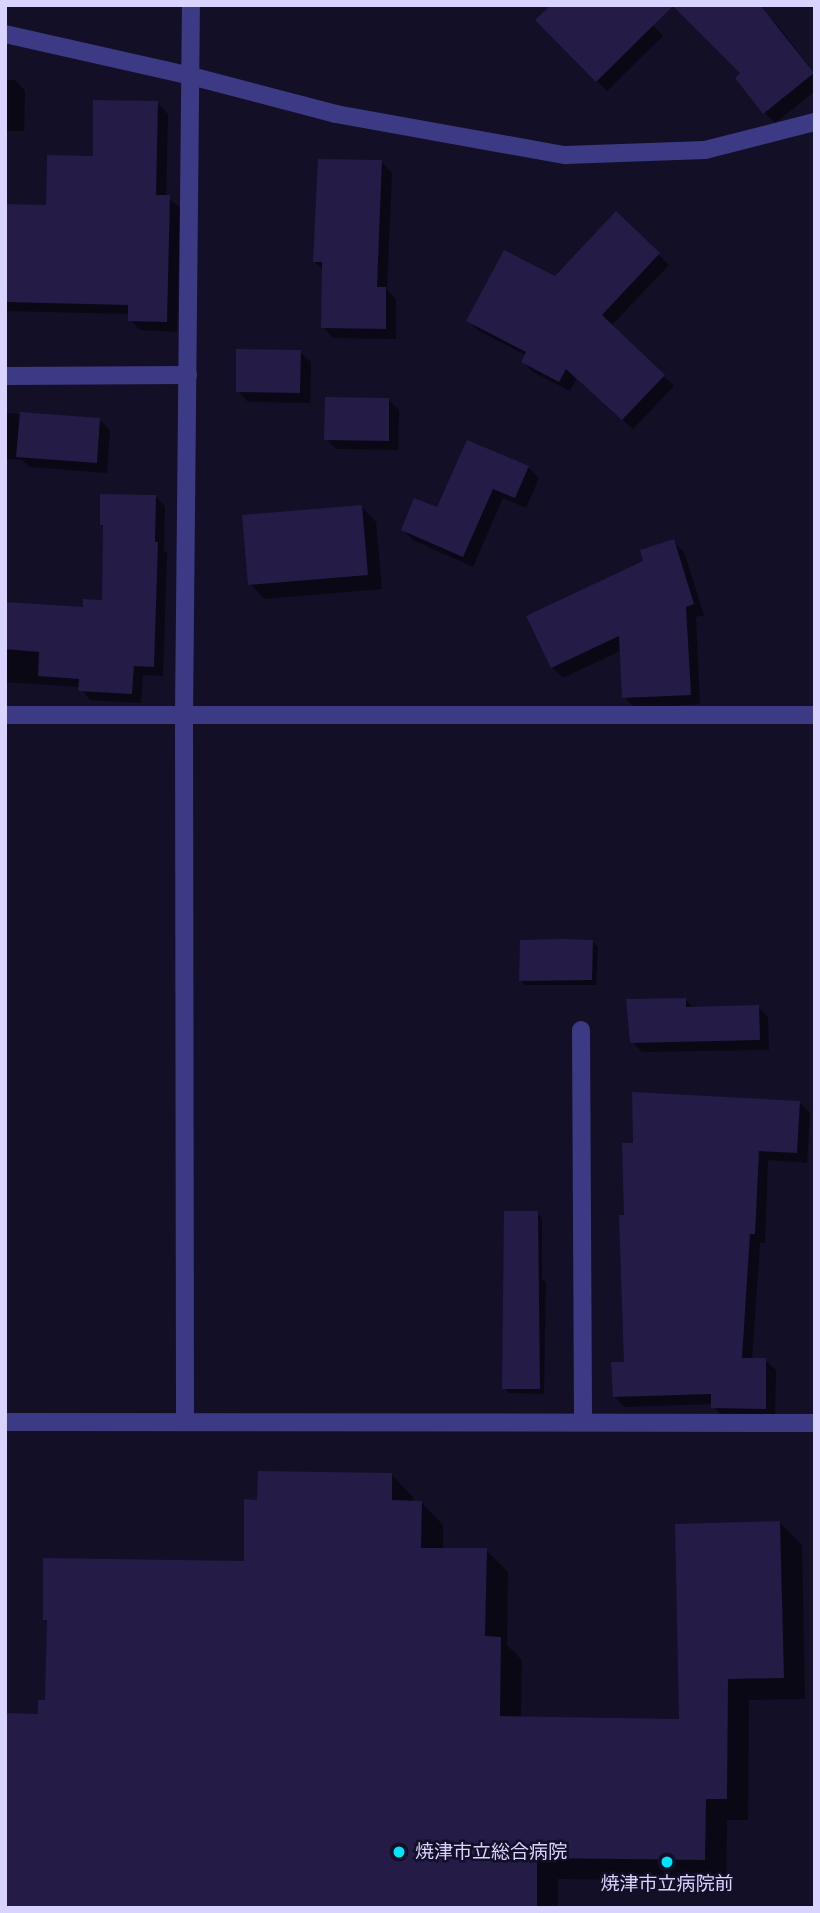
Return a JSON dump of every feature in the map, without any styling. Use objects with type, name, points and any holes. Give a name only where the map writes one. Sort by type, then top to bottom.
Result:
[{"type":"street","points":[[185,1421],[184,715],[191,5]]},
{"type":"street","points":[[5,34],[191,76],[336,114],[565,155],[705,150],[815,122]]},
{"type":"street","points":[[5,376],[188,375]]},
{"type":"street","points":[[5,715],[815,715]]},
{"type":"street","points":[[581,1030],[583,1421]]},
{"type":"street","points":[[5,1422],[815,1423]]},
{"type":"building","points":[[551,5],[760,5],[814,73],[763,114],[735,78],[740,73],[673,6],[596,82],[535,20]]},
{"type":"building","points":[[93,100],[158,101],[156,195],[170,195],[167,322],[128,321],[128,305],[5,302],[5,204],[46,205],[47,155],[93,156]]},
{"type":"building","points":[[318,159],[382,160],[377,287],[386,287],[386,329],[321,328],[322,262],[313,262]]},
{"type":"building","points":[[616,211],[660,253],[602,315],[665,375],[622,420],[566,369],[559,382],[521,362],[526,352],[466,321],[504,250],[555,276]]},
{"type":"building","points":[[236,349],[301,350],[300,393],[236,392]]},
{"type":"building","points":[[325,397],[389,398],[389,441],[324,440]]},
{"type":"building","points":[[20,412],[100,418],[97,463],[16,457]]},
{"type":"building","points":[[467,440],[529,466],[515,498],[493,489],[463,557],[401,530],[414,498],[437,507]]},
{"type":"building","points":[[100,494],[156,495],[155,542],[158,542],[154,667],[134,666],[132,694],[78,691],[79,679],[38,676],[39,652],[5,649],[5,602],[83,607],[83,599],[102,600],[103,525],[100,525]]},
{"type":"building","points":[[362,505],[368,575],[248,585],[242,515]]},
{"type":"building","points":[[674,539],[694,604],[686,607],[691,695],[622,698],[619,636],[551,668],[526,616],[643,561],[640,550]]},
{"type":"building","points":[[520,940],[593,940],[592,980],[519,981]]},
{"type":"building","points":[[686,998],[686,1007],[759,1005],[760,1040],[630,1043],[626,999]]},
{"type":"building","points":[[632,1092],[800,1101],[797,1153],[759,1151],[755,1234],[750,1234],[742,1358],[766,1358],[766,1409],[711,1408],[711,1394],[613,1397],[611,1362],[624,1362],[619,1215],[624,1215],[622,1143],[633,1143]]},
{"type":"building","points":[[504,1211],[538,1211],[540,1389],[502,1389]]},
{"type":"building","points":[[258,1471],[392,1473],[392,1500],[422,1501],[421,1548],[487,1548],[485,1636],[501,1637],[500,1716],[679,1719],[675,1524],[780,1521],[784,1678],[728,1679],[727,1799],[706,1799],[705,1860],[537,1858],[537,1908],[5,1908],[5,1713],[38,1714],[38,1700],[45,1700],[47,1620],[43,1620],[43,1558],[244,1561],[244,1499],[257,1500]]},
{"type":"place","name":"焼津市立総合病院","points":[[399,1852]]},
{"type":"place","name":"焼津市立病院前","points":[[667,1862]]}]
